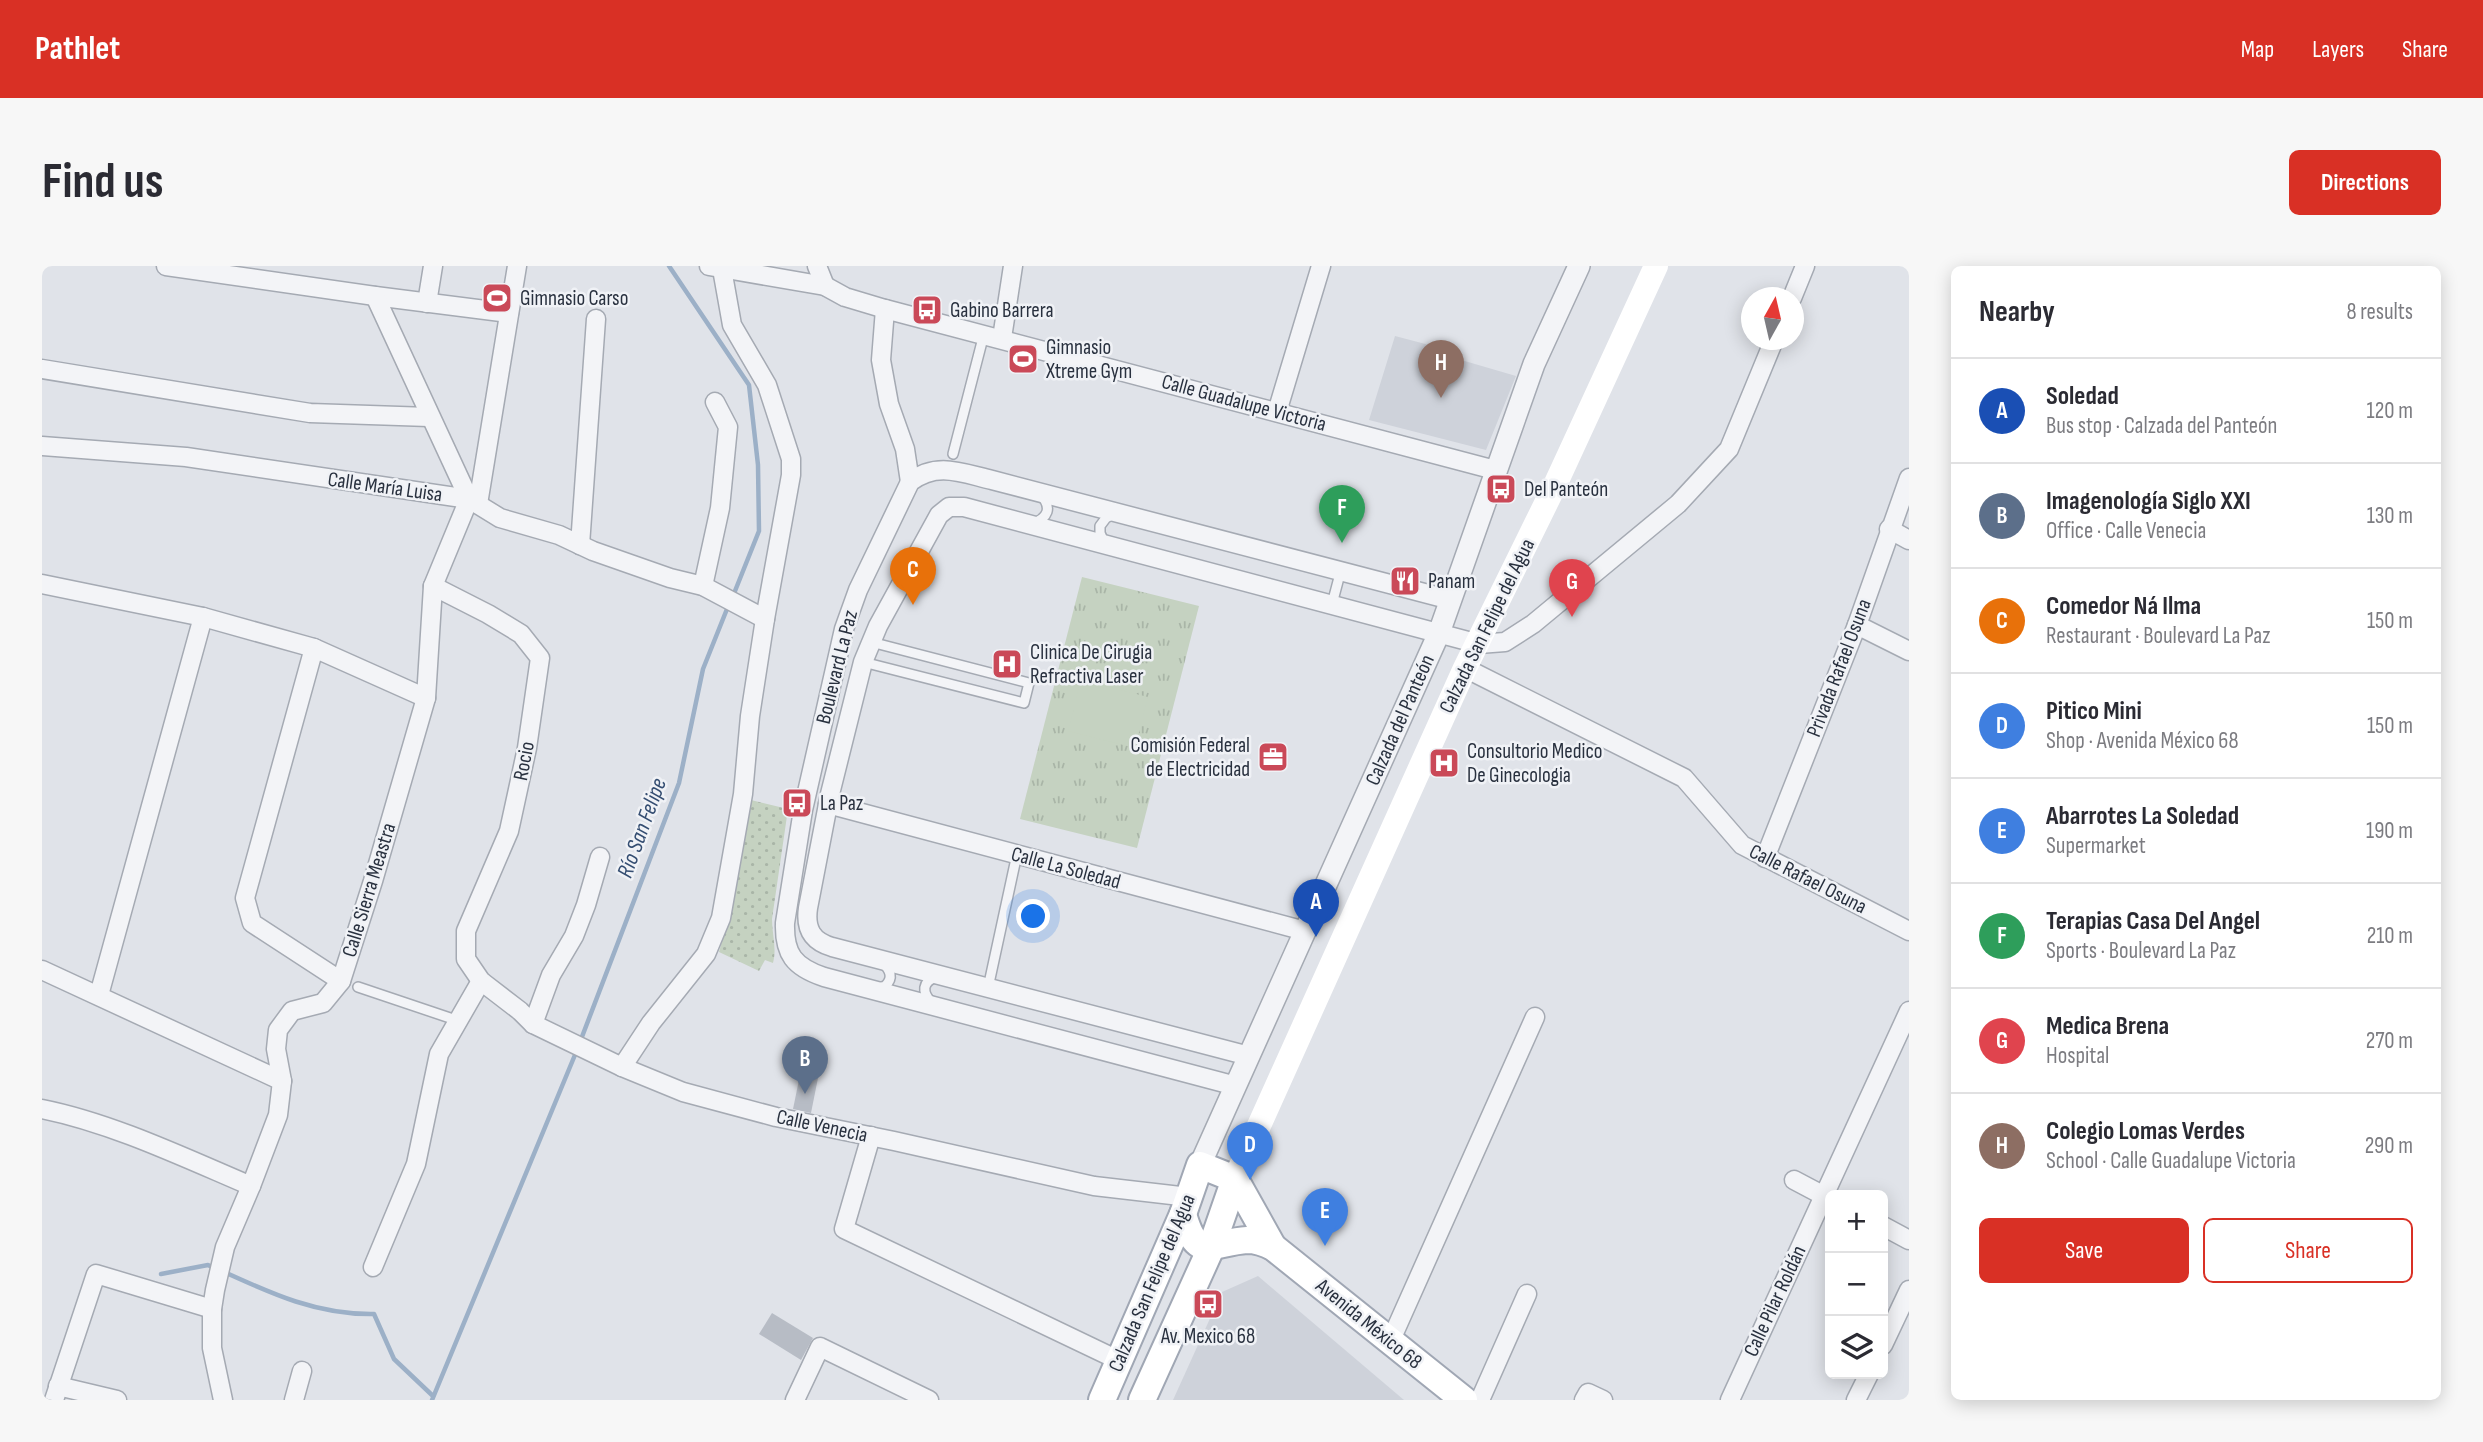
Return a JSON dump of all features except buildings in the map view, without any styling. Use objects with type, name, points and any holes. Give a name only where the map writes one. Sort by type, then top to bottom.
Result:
[{"type":"main road","name":"Calzada San Felipe del Agua","points":[[1142,1400],[1211,1248],[1235,1179],[1465,668],[1479,645],[1556,483],[1656,266]]},
{"type":"main road","name":"Calzada San Felipe del Agua","points":[[1102,1400],[1186,1205],[1200,1165]]},
{"type":"main road","points":[[1200,1165],[1235,1179]]},
{"type":"main road","name":"Avenida México 68","points":[[1235,1179],[1273,1247],[1464,1400]]},
{"type":"main road","points":[[1186,1205],[1187,1227],[1203,1246],[1211,1248],[1248,1240],[1261,1241],[1273,1247]]},
{"type":"street","points":[[166,266],[509,313]]},
{"type":"street","points":[[427,303],[433,266]]},
{"type":"street","name":"Calle Sierra Meastra","points":[[223,1400],[212,1348],[212,1309],[225,1247],[278,1115],[282,1081],[276,1049],[278,1030],[292,1011],[323,1003],[349,984],[373,881],[426,698],[433,586],[473,502],[517,266]]},
{"type":"street","points":[[817,266],[825,286]]},
{"type":"street","points":[[1002,338],[1013,266]]},
{"type":"street","points":[[1277,412],[1321,266]]},
{"type":"street","name":"Calzada del Panteón","points":[[1200,1165],[1439,633],[1534,364],[1579,266]]},
{"type":"street","points":[[1796,287],[1805,266]]},
{"type":"street","points":[[622,1067],[651,1023],[706,954],[721,918],[743,794],[750,716],[765,620],[790,484],[791,459],[763,376],[742,346],[732,325],[724,268]]},
{"type":"street","name":"Calle Guadalupe Victoria","points":[[724,268],[825,286],[845,297],[885,309],[1495,470]]},
{"type":"street","points":[[374,296],[429,417],[473,502]]},
{"type":"street","points":[[885,309],[881,360],[889,404],[905,449],[910,482],[929,471],[949,469],[1451,600]]},
{"type":"street","points":[[579,545],[596,319]]},
{"type":"street","points":[[1479,645],[1505,642],[1533,624],[1678,504],[1729,449],[1770,350]]},
{"type":"street","points":[[42,369],[310,413],[429,417]]},
{"type":"street","points":[[708,588],[728,427],[715,402]]},
{"type":"street","name":"Calle María Luisa","points":[[42,446],[186,457],[473,502],[500,518],[559,535],[579,545],[670,578],[708,588],[765,620]]},
{"type":"street","name":"Privada Rafael Osuna","points":[[1765,858],[1857,625],[1909,478]]},
{"type":"street","name":"Boulevard La Paz","points":[[910,482],[858,590],[844,629],[806,798],[785,923],[789,953],[800,965],[813,973],[1236,1086]]},
{"type":"street","name":"Boulevard La Paz","points":[[1249,1056],[815,940],[807,925],[808,908],[828,804],[863,662],[935,522],[944,510],[956,506],[964,507],[1479,645]]},
{"type":"street","points":[[1889,529],[1909,540]]},
{"type":"street","points":[[42,584],[203,617],[314,648],[426,698]]},
{"type":"street","name":"Rocio","points":[[433,586],[521,634],[540,658],[527,748],[509,831],[466,931],[466,959],[481,981]]},
{"type":"street","points":[[99,995],[203,617]]},
{"type":"street","points":[[1857,625],[1909,652]]},
{"type":"street","points":[[314,648],[245,898],[252,923],[349,984]]},
{"type":"street","name":"Calle Rafael Osuna","points":[[1465,668],[1684,778],[1742,845],[1909,931]]},
{"type":"street","name":"Calle La Soledad","points":[[828,804],[1305,931]]},
{"type":"street","points":[[533,1024],[551,975],[574,936],[600,857]]},
{"type":"street","points":[[42,970],[282,1081]]},
{"type":"street","points":[[373,1267],[416,1164],[439,1054],[481,981]]},
{"type":"street","name":"Calle Venecia","points":[[481,981],[533,1024],[622,1067],[683,1092],[776,1117],[1186,1205]]},
{"type":"street","name":"Calle Pilar Roldán","points":[[1830,1190],[1909,1011]]},
{"type":"street","points":[[1390,1342],[1535,1017]]},
{"type":"street","points":[[42,1109],[64,1113],[160,1148],[251,1186]]},
{"type":"street","points":[[871,1136],[844,1229],[1120,1361]]},
{"type":"street","points":[[1794,1180],[1825,1196]]},
{"type":"street","name":"Calle Pilar Roldán","points":[[1730,1400],[1825,1201]]},
{"type":"street","points":[[1888,1229],[1909,1240]]},
{"type":"street","points":[[117,1400],[56,1393],[96,1274],[212,1309]]},
{"type":"street","points":[[1888,1334],[1909,1290]]},
{"type":"street","points":[[1480,1400],[1527,1294]]},
{"type":"street","points":[[794,1400],[820,1347],[929,1400]]},
{"type":"street","points":[[294,1400],[302,1371]]},
{"type":"street","points":[[1856,1400],[1866,1379]]},
{"type":"street","points":[[1584,1400],[1588,1394],[1603,1400]]},
{"type":"lane","points":[[953,454],[984,334]]},
{"type":"lane","points":[[1030,524],[1045,518],[1047,514],[1048,505],[1039,493]]},
{"type":"lane","points":[[1106,544],[1101,537],[1100,526],[1106,518],[1114,514]]},
{"type":"lane","points":[[1332,604],[1341,570]]},
{"type":"lane","points":[[863,662],[1024,704],[1029,683],[871,642]]},
{"type":"lane","points":[[988,988],[1017,854]]},
{"type":"lane","points":[[869,989],[885,986],[890,978],[887,968],[878,959]]},
{"type":"lane","points":[[936,1006],[925,995],[924,986],[928,980],[942,976]]},
{"type":"lane","points":[[349,984],[459,1021]]},
{"type":"shaded area","points":[[1395,336],[1452,351],[1451,357],[1516,376],[1486,450],[1369,420]]},
{"type":"shaded area","points":[[1258,1276],[1404,1400],[1173,1400],[1222,1292]]},
{"type":"green space","points":[[1082,577],[1199,606],[1137,848],[1020,819]]},
{"type":"green space","points":[[1081,680],[1148,697],[1135,748],[1068,731]]},
{"type":"green space","points":[[747,799],[788,809],[772,919],[773,963],[765,960],[759,971],[719,952],[730,912]]},
{"type":"waterway","name":"Río San Felipe","points":[[669,266],[749,385],[758,465],[759,531],[733,596]]},
{"type":"waterway","name":"Río San Felipe","points":[[580,1042],[679,783],[703,669],[729,604]]},
{"type":"waterway","name":"Río San Felipe","points":[[432,1400],[577,1050]]},
{"type":"waterway","points":[[161,1274],[208,1265],[214,1268]]},
{"type":"waterway","points":[[222,1271],[296,1302],[334,1311],[374,1314],[394,1359],[433,1396]]},
{"type":"place","name":"Gimnasio Carso","points":[[497,298]]},
{"type":"place","name":"Gabino Barrera","points":[[927,310]]},
{"type":"place","name":"Gimnasio Xtreme Gym","points":[[1023,359]]},
{"type":"place","name":"Colegio Lomas Verdes","points":[[1441,398]]},
{"type":"place","name":"Del Panteón","points":[[1501,489]]},
{"type":"place","name":"Terapias Casa Del Angel","points":[[1342,543]]},
{"type":"place","name":"Panam","points":[[1405,581]]},
{"type":"place","name":"Comedor Ná Ilma","points":[[913,605]]},
{"type":"place","name":"Medica Brena","points":[[1572,617]]},
{"type":"place","name":"Clinica De Cirugia Refractiva Laser","points":[[1007,664]]},
{"type":"place","name":"Comisión Federal de Electricidad","points":[[1273,757]]},
{"type":"place","name":"Consultorio Medico De Ginecologia","points":[[1444,763]]},
{"type":"place","name":"La Paz","points":[[797,803]]},
{"type":"place","name":"Soledad","points":[[1316,937]]},
{"type":"place","name":"Imagenología Siglo XXI","points":[[805,1094]]},
{"type":"place","name":"Pitico Mini","points":[[1250,1180]]},
{"type":"place","name":"Abarrotes La Soledad","points":[[1325,1246]]},
{"type":"place","name":"Av. Mexico 68","points":[[1208,1304]]}]
